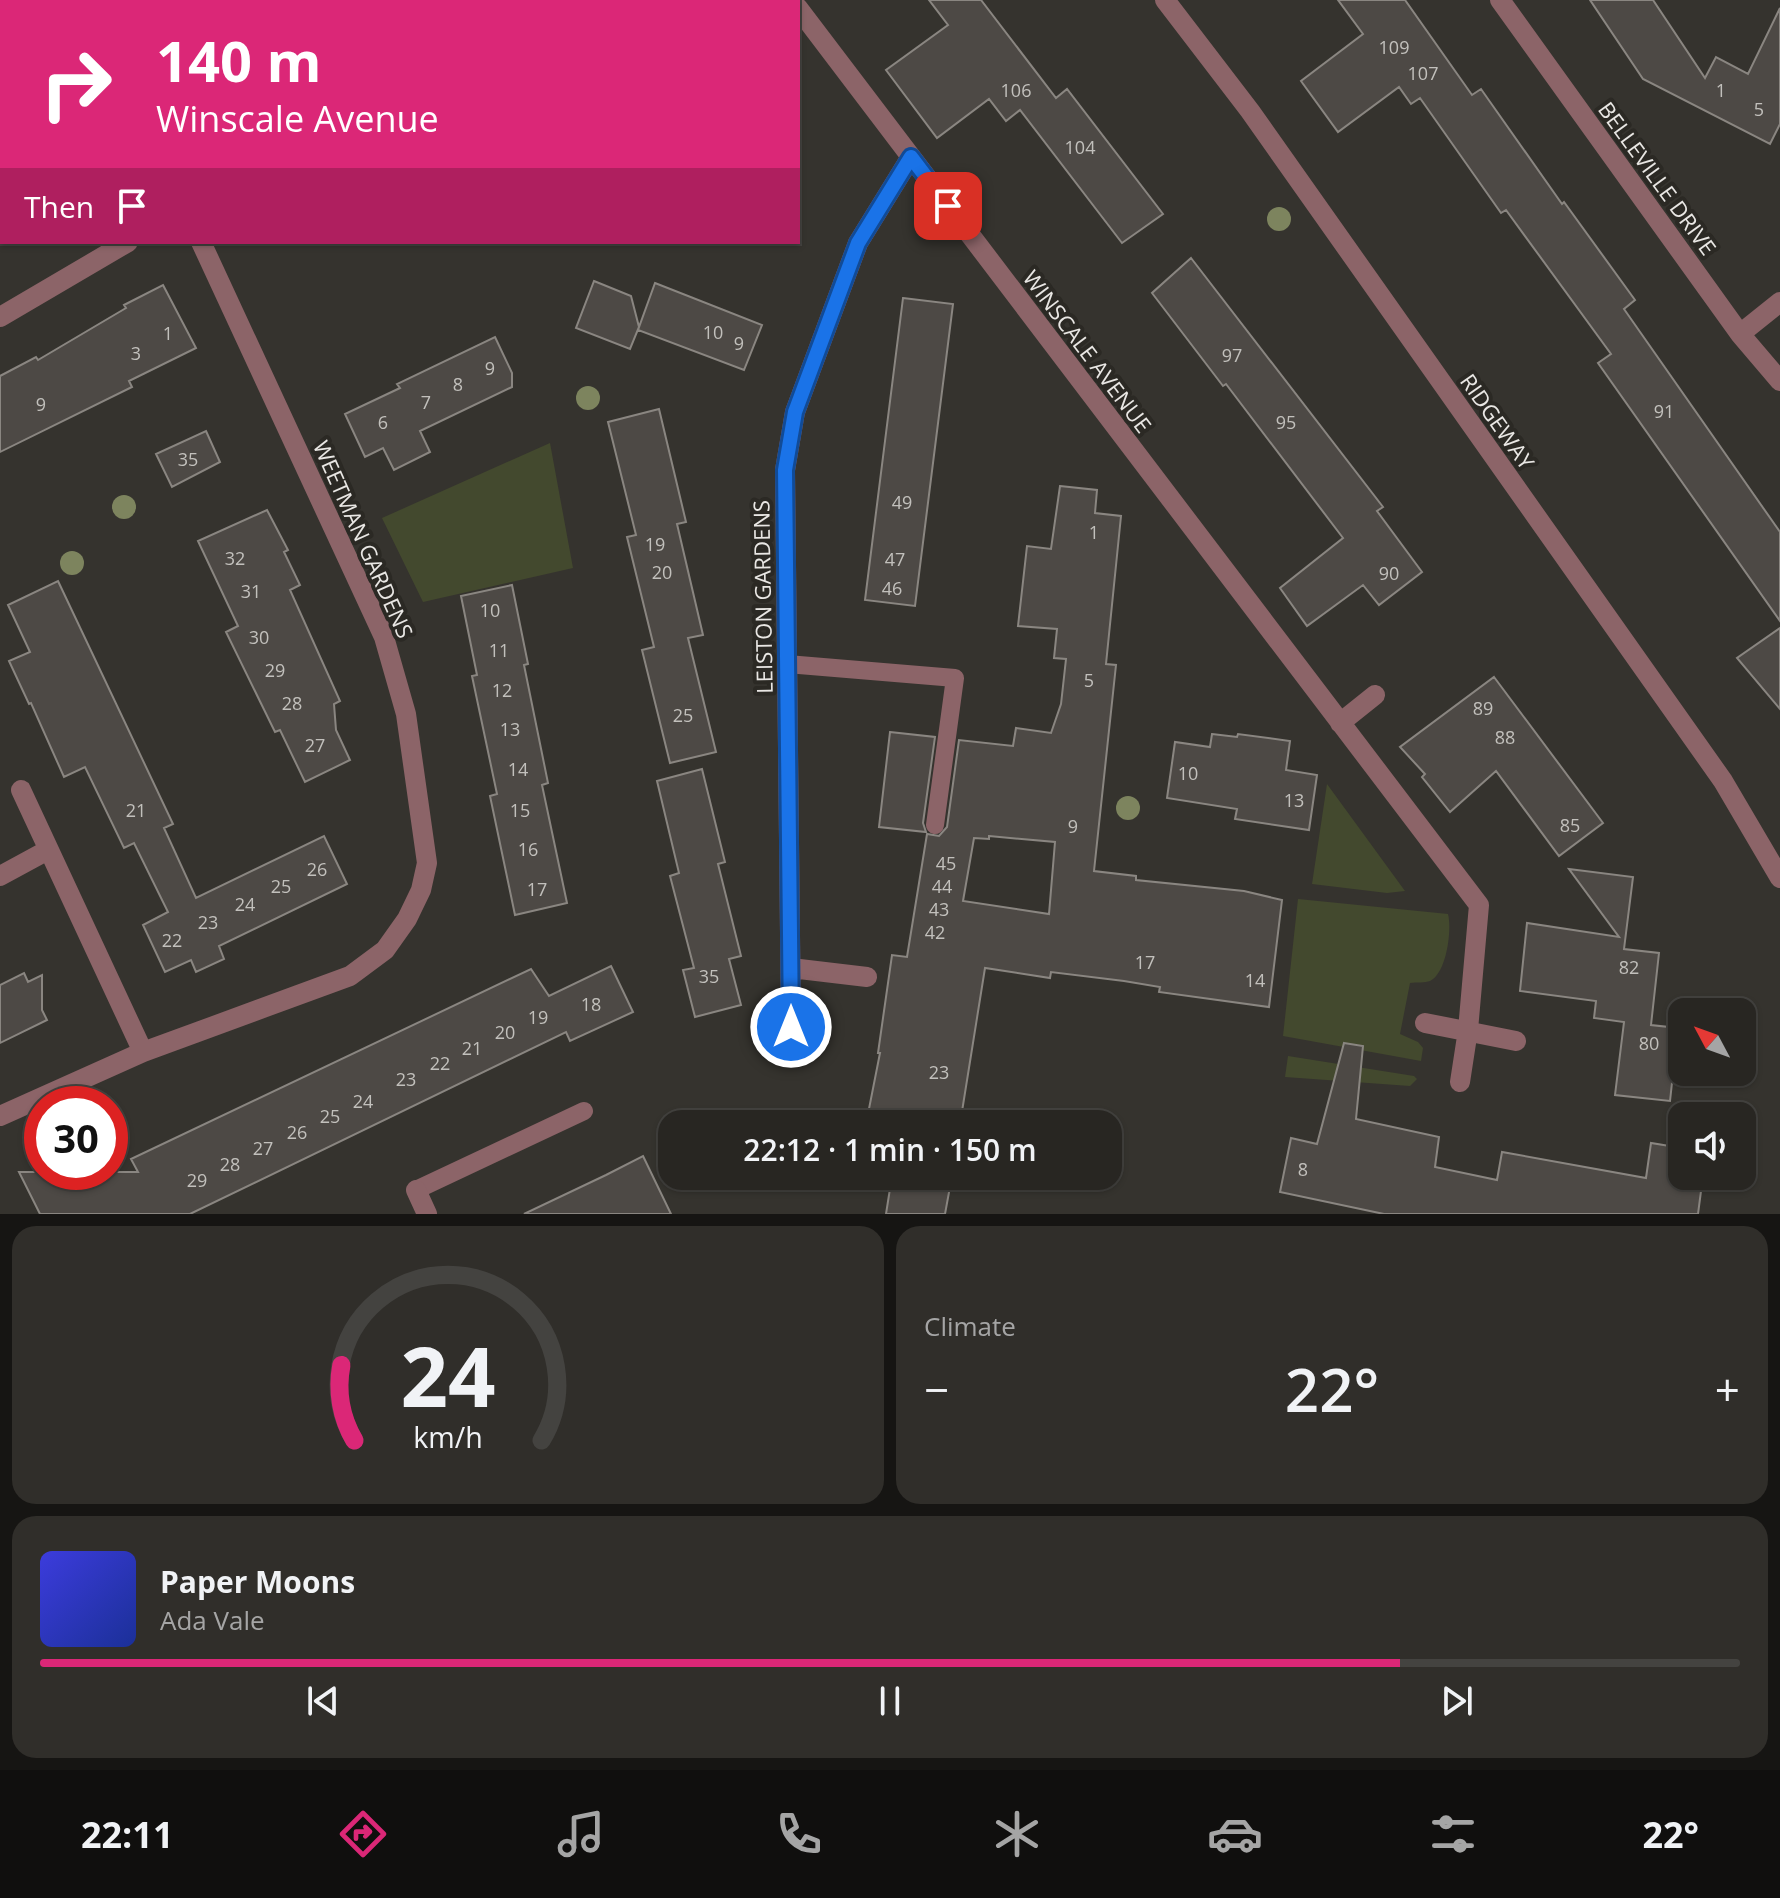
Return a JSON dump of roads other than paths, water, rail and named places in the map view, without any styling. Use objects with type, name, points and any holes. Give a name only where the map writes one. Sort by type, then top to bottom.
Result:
[{"type":"street","name":"RIDGEWAY","points":[[1165,0],[1250,111],[1723,781],[1780,878]]},
{"type":"street","name":"BELLEVILLE DRIVE","points":[[1500,0],[1740,334],[1780,381]]},
{"type":"street","name":"WINSCALE AVENUE","points":[[800,11],[1479,905],[1468,1030],[1460,1082]]},
{"type":"street","name":"LEISTON GARDENS","points":[[791,1027],[785,470],[795,412],[858,243],[911,157]]},
{"type":"street","points":[[0,317],[125,244]]},
{"type":"street","name":"WEETMAN GARDENS","points":[[0,1116],[143,1052],[350,976],[385,950],[421,890],[427,863],[406,714],[384,637],[202,244]]},
{"type":"street","points":[[1740,334],[1780,302]]},
{"type":"street","points":[[1340,723],[1375,695]]},
{"type":"street","points":[[21,790],[143,1052]]},
{"type":"street","points":[[0,876],[48,850]]},
{"type":"street","points":[[791,968],[867,977]]},
{"type":"street","points":[[1425,1023],[1516,1041]]},
{"type":"street","points":[[416,1190],[427,1214]]},
{"type":"lane","points":[[787,664],[955,678],[935,825]]},
{"type":"lane","points":[[416,1190],[584,1111]]}]
